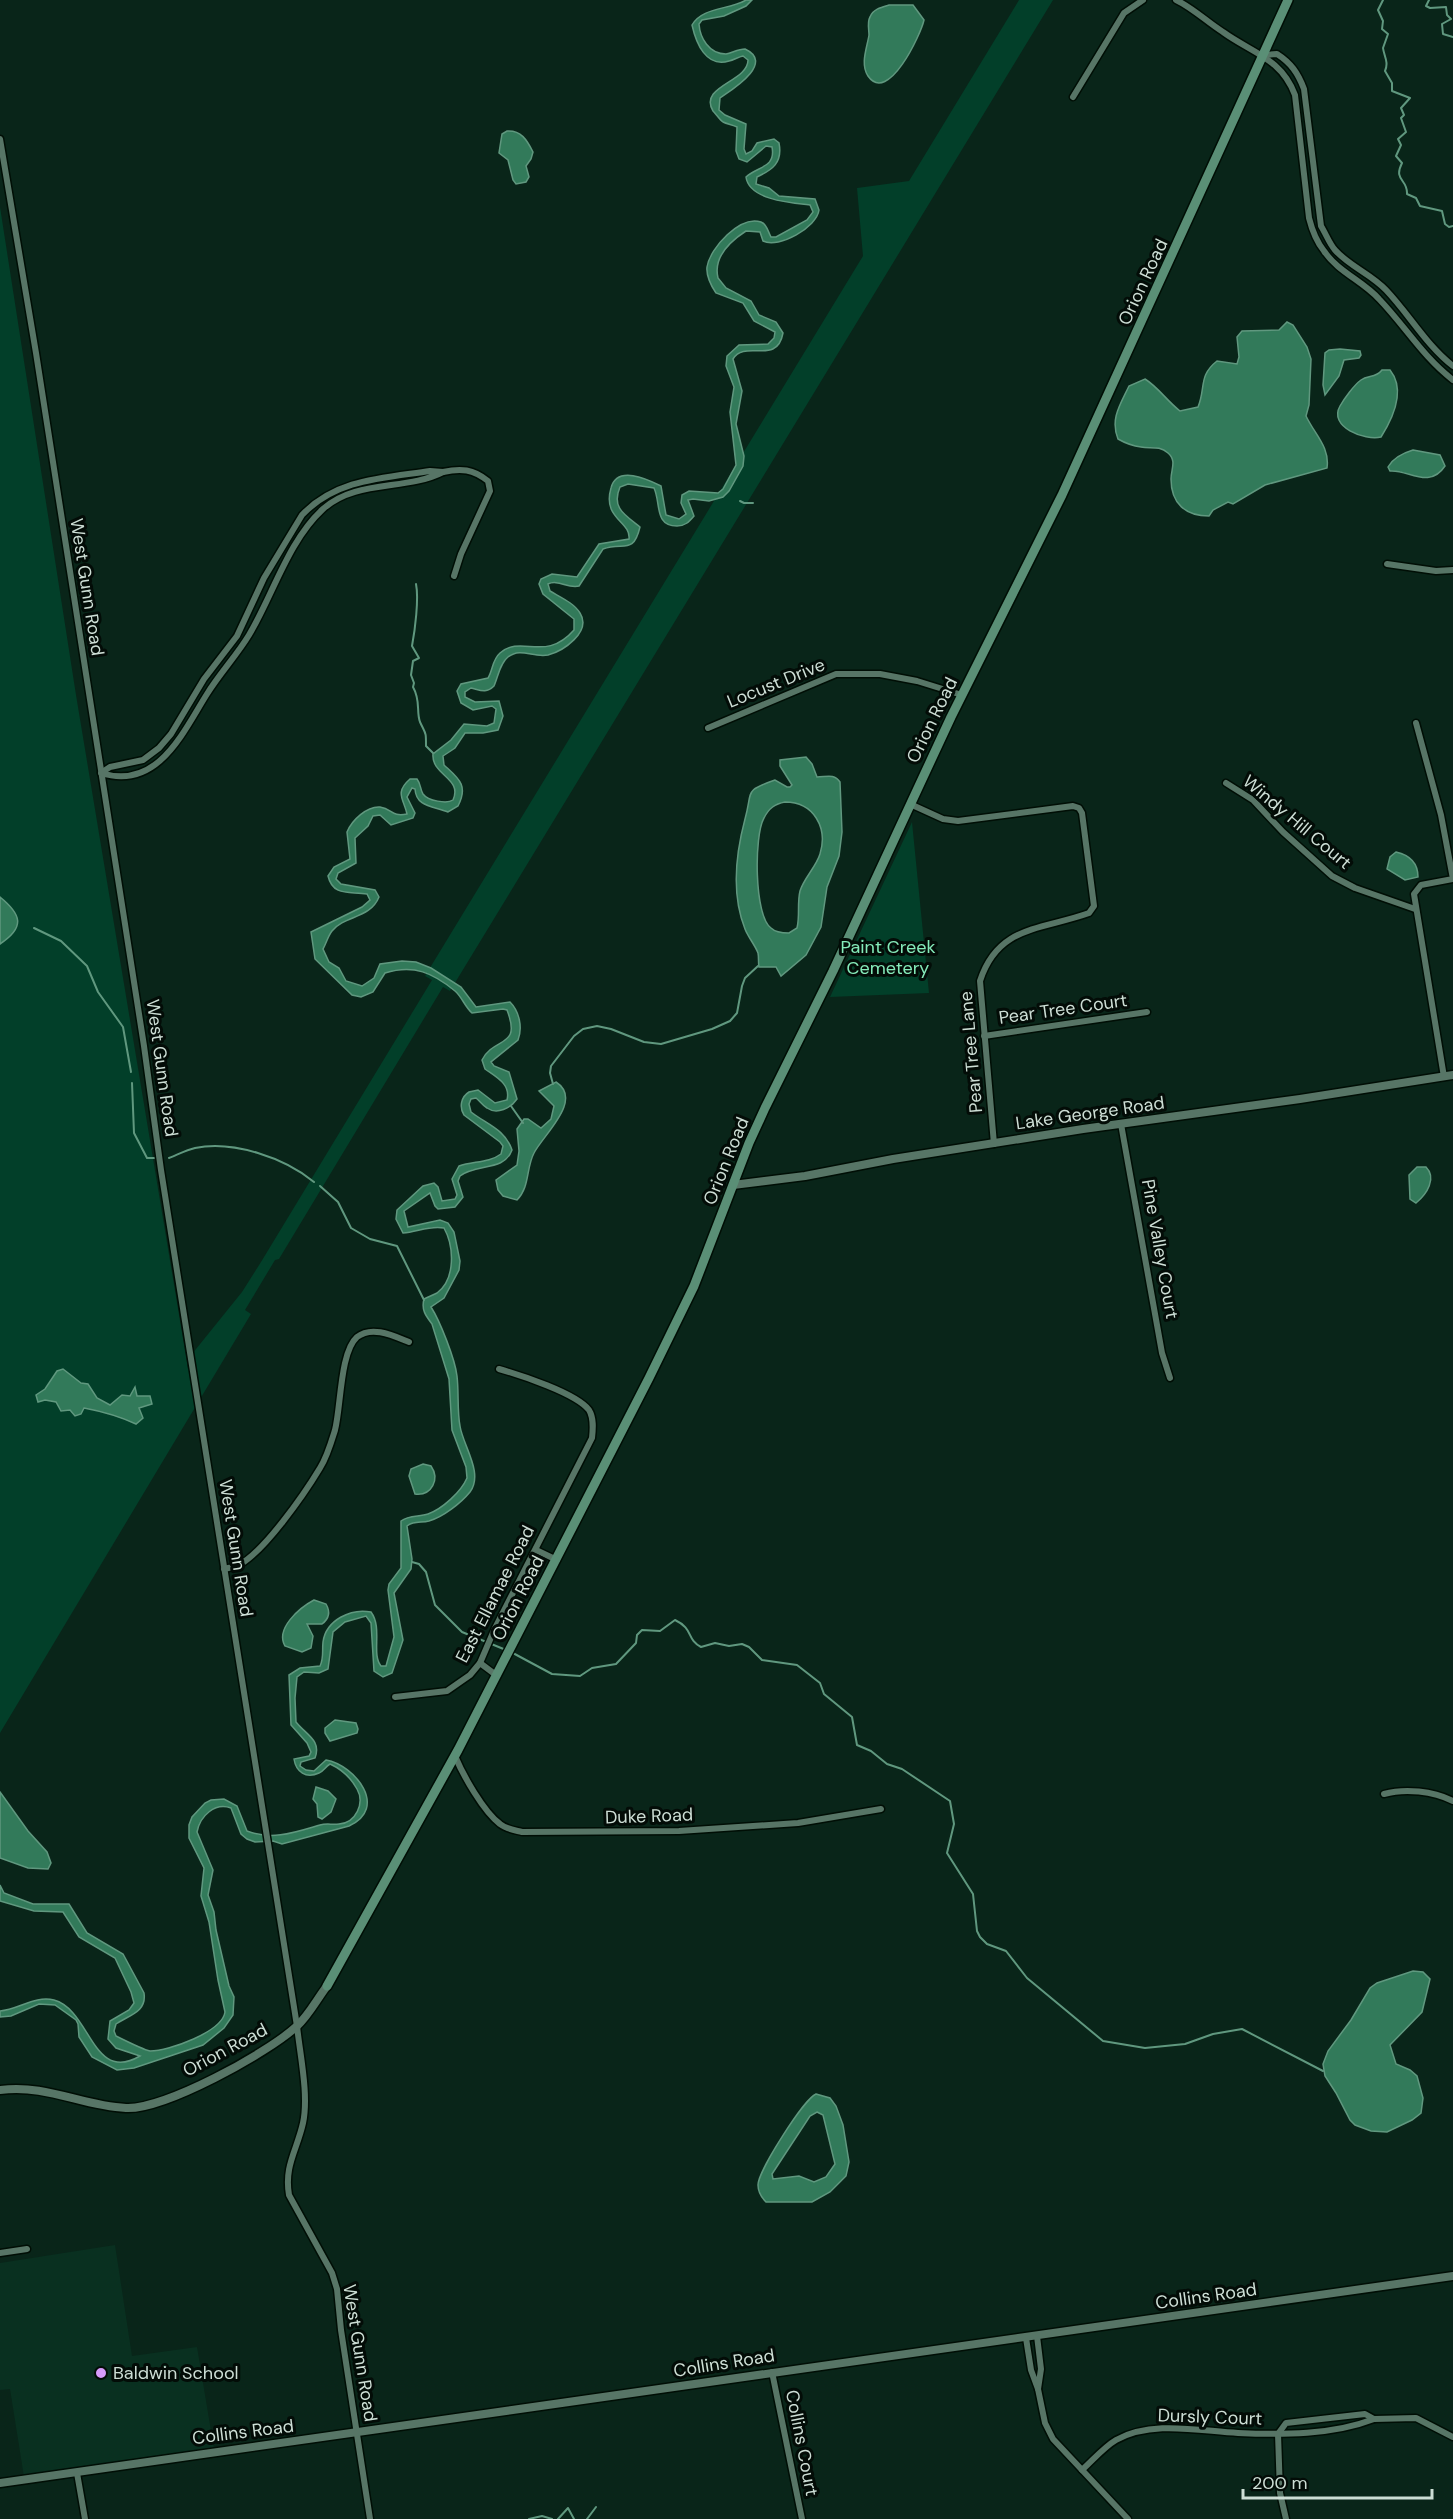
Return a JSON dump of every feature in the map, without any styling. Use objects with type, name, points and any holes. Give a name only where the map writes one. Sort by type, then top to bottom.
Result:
[{"type":"main road","name":"Orion Road","points":[[327,1986],[455,1756],[557,1560],[694,1286],[733,1185],[775,1087],[833,971],[962,695],[1062,495],[1288,0]]},
{"type":"street","points":[[1073,97],[1124,13],[1143,0]]},
{"type":"street","points":[[1176,0],[1231,38],[1264,55],[1286,77],[1295,95],[1313,233],[1324,252],[1336,266],[1368,287],[1394,315],[1427,357],[1453,380]]},
{"type":"street","points":[[1264,55],[1277,54],[1294,69],[1304,89],[1321,220],[1326,236],[1337,252],[1374,278],[1434,348],[1453,366]]},
{"type":"street","points":[[1286,77],[1294,69]]},
{"type":"street","points":[[1297,114],[1307,112]]},
{"type":"street","name":"West Gunn Road","points":[[0,139],[36,353],[297,2026],[304,2100],[303,2122],[288,2168],[286,2182],[289,2195],[332,2273],[337,2289],[341,2330],[370,2519]]},
{"type":"street","points":[[1310,222],[1321,220]]},
{"type":"street","points":[[1394,315],[1402,308]]},
{"type":"street","points":[[101,773],[110,767],[143,760],[159,748],[171,734],[203,680],[231,643],[246,618],[264,578],[300,518],[310,507],[344,486],[429,471],[443,472],[460,469],[472,471],[488,481],[490,491],[461,554],[454,576]]},
{"type":"street","points":[[101,773],[112,776],[129,776],[146,769],[166,756],[185,734],[206,695],[249,635],[282,570],[309,525],[324,508],[344,497],[376,487],[430,478],[443,472]]},
{"type":"street","points":[[300,518],[309,525]]},
{"type":"street","points":[[1387,564],[1436,571],[1453,570]]},
{"type":"street","points":[[231,643],[239,650]]},
{"type":"street","name":"Locust Drive","points":[[708,728],[836,674],[880,674],[917,681],[962,695]]},
{"type":"street","points":[[1416,723],[1441,815],[1453,879],[1421,885],[1414,894],[1415,909],[1449,1076]]},
{"type":"street","points":[[143,760],[146,769]]},
{"type":"street","name":"Windy Hill Court","points":[[1226,783],[1253,800],[1283,832],[1332,876],[1355,888],[1415,909]]},
{"type":"street","name":"Pear Tree Lane","points":[[910,804],[943,819],[958,821],[1073,806],[1079,808],[1082,813],[1094,906],[1089,914],[1025,931],[1011,938],[988,959],[980,981],[994,1144]]},
{"type":"street","name":"Pear Tree Court","points":[[984,1036],[1147,1012]]},
{"type":"street","name":"Lake George Road","points":[[733,1185],[805,1176],[1122,1124],[1449,1076]]},
{"type":"street","name":"Pine Valley Court","points":[[1122,1124],[1162,1353],[1170,1378]]},
{"type":"street","points":[[224,1569],[238,1566],[260,1548],[321,1467],[335,1428],[346,1364],[355,1339],[362,1334],[375,1331],[409,1342]]},
{"type":"street","name":"East Ellamae Road","points":[[395,1697],[447,1691],[470,1675],[480,1663],[491,1636],[592,1438],[592,1422],[588,1409],[580,1402],[534,1379],[499,1369]]},
{"type":"street","points":[[536,1550],[557,1560]]},
{"type":"street","points":[[480,1663],[496,1676]]},
{"type":"street","name":"Duke Road","points":[[455,1756],[460,1768],[489,1813],[509,1829],[522,1832],[679,1831],[798,1823],[881,1809]]},
{"type":"street","points":[[1384,1794],[1397,1790],[1436,1794],[1453,1801]]},
{"type":"street","name":"Orion Road","points":[[0,2090],[41,2090],[99,2105],[126,2108],[153,2105],[260,2053],[297,2026],[327,1986]]},
{"type":"street","points":[[0,2253],[27,2249]]},
{"type":"street","name":"Collins Road","points":[[0,2483],[1453,2276]]},
{"type":"street","points":[[1037,2336],[1041,2369],[1038,2389]]},
{"type":"street","points":[[1026,2338],[1031,2370],[1038,2389],[1045,2423],[1053,2439],[1128,2519]]},
{"type":"street","name":"Collins Court","points":[[772,2373],[802,2519]]},
{"type":"street","name":"Dursly Court","points":[[1278,2434],[1286,2422],[1365,2414],[1374,2419]]},
{"type":"street","name":"Dursly Court","points":[[1082,2470],[1115,2441],[1142,2430],[1174,2428],[1278,2434],[1307,2432],[1363,2423],[1374,2419],[1416,2418],[1453,2437]]},
{"type":"street","points":[[1278,2434],[1280,2493],[1286,2519]]},
{"type":"street","points":[[77,2473],[85,2519]]},
{"type":"shaded area","points":[[752,0],[746,6],[724,16],[702,20],[699,24],[701,35],[710,48],[726,54],[745,49],[753,55],[756,61],[749,75],[720,98],[719,110],[746,124],[744,149],[746,154],[752,151],[757,143],[774,139],[779,143],[778,161],[767,172],[757,177],[756,184],[769,188],[779,196],[815,199],[819,210],[817,217],[805,229],[778,242],[763,241],[760,232],[746,231],[728,245],[718,263],[718,278],[726,288],[751,301],[759,315],[776,322],[783,333],[780,343],[774,348],[745,351],[738,353],[733,359],[742,391],[736,424],[744,456],[743,466],[723,497],[709,501],[688,500],[694,516],[680,526],[670,525],[661,518],[654,488],[628,484],[620,487],[618,506],[640,527],[634,542],[626,546],[603,549],[579,586],[548,584],[550,591],[571,603],[580,613],[583,620],[579,634],[568,645],[548,655],[513,654],[503,663],[494,686],[483,691],[471,688],[465,692],[465,697],[475,702],[499,701],[503,716],[498,730],[465,733],[455,748],[443,756],[444,765],[457,778],[462,787],[458,806],[448,812],[426,805],[418,799],[415,789],[412,788],[407,797],[415,813],[413,818],[391,825],[380,815],[373,816],[368,826],[355,838],[356,863],[338,873],[336,879],[341,884],[375,890],[379,897],[370,909],[337,926],[323,949],[329,962],[339,968],[346,981],[362,986],[374,978],[380,964],[416,962],[431,968],[461,987],[476,1007],[510,1002],[519,1020],[518,1040],[491,1062],[494,1066],[509,1072],[517,1099],[508,1108],[499,1111],[487,1108],[476,1098],[471,1099],[469,1104],[471,1112],[505,1137],[512,1150],[508,1157],[503,1162],[466,1172],[460,1176],[458,1181],[463,1197],[455,1207],[438,1209],[430,1193],[404,1211],[408,1227],[440,1220],[448,1223],[454,1232],[460,1261],[459,1270],[444,1298],[431,1307],[447,1340],[456,1369],[460,1426],[474,1468],[474,1485],[457,1505],[446,1513],[429,1521],[407,1526],[412,1559],[411,1569],[394,1593],[403,1640],[392,1673],[383,1677],[374,1671],[371,1623],[366,1616],[345,1622],[333,1632],[328,1669],[319,1673],[304,1672],[297,1677],[296,1722],[312,1738],[317,1752],[315,1758],[301,1762],[300,1766],[314,1771],[326,1760],[337,1764],[357,1778],[367,1799],[366,1809],[361,1818],[349,1826],[282,1844],[273,1841],[255,1842],[247,1839],[241,1834],[231,1808],[219,1807],[205,1816],[197,1832],[213,1870],[208,1895],[214,1912],[229,1986],[234,1997],[233,2015],[224,2028],[203,2045],[134,2068],[117,2070],[92,2057],[79,2037],[76,2020],[55,2005],[39,2004],[11,2016],[0,2017],[0,2011],[40,1999],[54,2000],[66,2006],[76,2017],[101,2053],[112,2060],[124,2062],[140,2056],[116,2048],[108,2039],[110,2021],[129,2010],[134,2003],[115,1958],[79,1937],[63,1912],[34,1911],[0,1901],[0,1885],[4,1893],[33,1904],[69,1904],[87,1933],[123,1954],[144,1993],[144,1999],[140,2009],[116,2024],[114,2031],[116,2036],[150,2051],[169,2048],[194,2039],[215,2027],[225,2012],[209,1922],[201,1896],[204,1868],[189,1838],[189,1825],[192,1817],[205,1803],[224,1799],[237,1806],[247,1831],[275,1835],[293,1833],[323,1824],[345,1823],[354,1816],[359,1806],[357,1789],[342,1771],[330,1764],[321,1772],[306,1775],[297,1768],[294,1759],[309,1756],[311,1752],[307,1743],[291,1725],[289,1675],[300,1668],[320,1666],[323,1642],[329,1627],[341,1617],[363,1611],[371,1612],[374,1618],[378,1661],[381,1666],[386,1666],[394,1637],[388,1590],[389,1584],[401,1568],[401,1521],[428,1514],[439,1508],[456,1494],[467,1478],[466,1467],[452,1430],[449,1379],[432,1324],[423,1306],[424,1299],[437,1293],[448,1279],[451,1262],[450,1244],[444,1228],[434,1227],[403,1233],[396,1219],[397,1210],[423,1186],[434,1183],[438,1187],[442,1201],[455,1199],[457,1195],[452,1179],[459,1166],[491,1159],[501,1154],[503,1146],[500,1142],[464,1115],[461,1106],[466,1094],[478,1090],[495,1103],[507,1100],[505,1085],[485,1069],[482,1060],[487,1053],[509,1037],[511,1022],[507,1010],[503,1009],[472,1013],[457,993],[439,979],[414,970],[395,970],[385,973],[373,992],[361,997],[352,995],[315,959],[311,932],[362,907],[370,900],[367,894],[338,890],[330,883],[328,876],[334,867],[350,859],[347,832],[356,819],[365,811],[375,807],[384,808],[395,814],[407,814],[401,792],[410,779],[417,779],[423,794],[433,800],[442,802],[453,800],[454,786],[437,767],[433,754],[451,740],[464,724],[487,726],[494,723],[496,709],[492,706],[473,710],[461,703],[457,691],[461,684],[488,678],[497,656],[508,648],[553,645],[574,630],[574,619],[543,594],[539,584],[541,579],[552,574],[577,577],[599,544],[629,539],[626,528],[610,507],[609,498],[614,481],[626,475],[648,480],[661,486],[666,515],[679,519],[686,514],[681,503],[682,495],[689,491],[718,493],[723,489],[736,465],[730,412],[734,387],[726,366],[727,356],[739,345],[768,344],[774,338],[775,332],[754,321],[743,303],[716,293],[707,273],[709,259],[727,235],[744,223],[761,222],[766,226],[771,237],[776,237],[807,220],[813,212],[810,205],[772,199],[755,191],[749,185],[746,177],[769,163],[773,154],[772,147],[766,146],[747,162],[739,159],[736,151],[737,127],[722,121],[713,111],[710,103],[717,90],[740,74],[748,60],[743,56],[731,61],[714,61],[699,46],[692,25],[702,15]]},
{"type":"shaded area","points":[[889,5],[913,5],[924,20],[910,52],[894,75],[885,81],[876,82],[868,76],[864,66],[869,21],[875,10]]},
{"type":"shaded area","points":[[507,131],[516,132],[523,137],[533,152],[526,166],[529,177],[526,182],[516,184],[508,160],[499,153],[502,134]]},
{"type":"shaded area","points":[[1287,322],[1293,325],[1307,347],[1311,359],[1309,405],[1306,416],[1324,447],[1327,468],[1265,485],[1233,504],[1228,502],[1213,510],[1209,516],[1187,511],[1181,507],[1174,495],[1171,456],[1158,448],[1144,448],[1118,439],[1116,418],[1129,386],[1145,379],[1180,411],[1198,407],[1205,377],[1211,367],[1217,361],[1237,364],[1239,357],[1237,337],[1242,331],[1279,330]]},
{"type":"shaded area","points":[[1329,350],[1360,351],[1361,355],[1359,358],[1344,360],[1339,376],[1325,395],[1323,385],[1325,353]]},
{"type":"shaded area","points":[[1382,370],[1390,370],[1397,386],[1396,404],[1390,421],[1381,437],[1366,437],[1350,431],[1339,420],[1340,406],[1358,382]]},
{"type":"shaded area","points":[[1413,450],[1440,455],[1445,466],[1439,473],[1425,478],[1390,471],[1388,467],[1393,461]]},
{"type":"shaded area","points":[[806,757],[812,764],[817,777],[830,776],[838,779],[842,832],[839,856],[827,887],[821,927],[806,955],[781,976],[776,967],[759,967],[758,953],[746,932],[741,916],[736,888],[739,846],[751,793],[758,787],[775,780],[787,787],[792,785],[780,766],[780,760]],"holes":[[[785,802],[804,806],[816,818],[820,826],[822,844],[818,859],[800,891],[797,928],[784,933],[771,928],[765,921],[761,908],[757,875],[758,841],[764,818],[770,809]]]},
{"type":"shaded area","points":[[1396,852],[1412,860],[1418,877],[1405,880],[1387,869],[1390,857]]},
{"type":"shaded area","points":[[0,897],[13,909],[18,920],[14,932],[0,944]]},
{"type":"shaded area","points":[[556,1082],[563,1089],[566,1098],[564,1108],[534,1153],[521,1195],[517,1200],[503,1196],[498,1190],[496,1180],[517,1165],[519,1151],[517,1129],[524,1119],[528,1119],[541,1128],[551,1119],[554,1106],[539,1091]]},
{"type":"shaded area","points":[[1417,1167],[1426,1167],[1431,1181],[1427,1191],[1416,1203],[1410,1199],[1409,1175]]},
{"type":"shaded area","points":[[63,1369],[81,1383],[88,1384],[97,1398],[110,1405],[122,1395],[130,1396],[135,1387],[137,1396],[150,1396],[152,1404],[139,1408],[143,1418],[136,1424],[84,1408],[81,1414],[75,1416],[70,1410],[61,1411],[56,1402],[45,1400],[38,1402],[36,1395],[45,1389],[57,1371]]},
{"type":"shaded area","points":[[423,1464],[431,1466],[434,1471],[433,1486],[426,1492],[415,1494],[409,1476],[411,1469]]},
{"type":"shaded area","points":[[314,1600],[326,1604],[329,1614],[322,1624],[307,1624],[313,1636],[311,1648],[302,1652],[285,1646],[283,1633],[286,1626],[302,1608]]},
{"type":"shaded area","points":[[335,1720],[356,1723],[357,1733],[330,1741],[325,1728]]},
{"type":"shaded area","points":[[316,1787],[328,1791],[336,1799],[331,1812],[322,1819],[318,1817],[317,1804],[313,1799]]},
{"type":"shaded area","points":[[0,1792],[28,1831],[47,1852],[51,1863],[48,1869],[28,1868],[0,1858]]},
{"type":"shaded area","points":[[1413,1971],[1423,1972],[1430,1979],[1422,2012],[1390,2045],[1396,2064],[1417,2076],[1423,2098],[1421,2113],[1387,2132],[1371,2131],[1355,2125],[1350,2120],[1325,2076],[1323,2064],[1328,2051],[1351,2020],[1370,1988],[1377,1983]]},
{"type":"shaded area","points":[[816,2094],[830,2098],[836,2106],[843,2125],[849,2162],[846,2176],[830,2192],[812,2202],[766,2202],[761,2196],[758,2185],[760,2177],[782,2136]],"holes":[[[817,2112],[823,2115],[835,2164],[826,2177],[814,2182],[799,2176],[773,2179],[772,2174],[810,2116]]]},
{"type":"shaded area","name":"Baldwin School","points":[[115,2245],[132,2356],[197,2347],[214,2449],[24,2477],[10,2389],[0,2390],[0,2263]]},
{"type":"green space","points":[[1019,0],[1053,0],[450,991],[443,987],[279,1259],[275,1260],[245,1310],[251,1314],[0,1733],[0,207],[76,695],[188,1369],[193,1360],[192,1354],[242,1292],[261,1262],[432,980],[425,976],[863,256],[857,188],[909,181]]},
{"type":"green space","name":"Paint Creek Cemetery","points":[[912,822],[929,993],[830,997]]},
{"type":"waterway","points":[[1383,0],[1378,10],[1383,21],[1382,29],[1388,34],[1383,48],[1385,71],[1392,83],[1392,91],[1410,98],[1401,108],[1404,115],[1401,118],[1406,132],[1398,139],[1401,145],[1396,156],[1402,163],[1400,177],[1407,189],[1407,194],[1416,198],[1420,206],[1442,211],[1445,224],[1449,227],[1453,226]]},
{"type":"waterway","points":[[1429,0],[1426,6],[1430,8],[1446,7],[1447,15],[1451,19],[1442,24],[1443,34],[1453,37]]},
{"type":"waterway","points":[[740,501],[753,503]]},
{"type":"waterway","points":[[416,584],[417,606],[412,646],[419,658],[413,661],[411,675],[417,697],[419,718],[426,735],[426,746],[433,753]]},
{"type":"waterway","points":[[34,928],[61,941],[87,966],[98,992],[123,1027],[131,1072]]},
{"type":"waterway","points":[[553,1084],[551,1066],[574,1036],[583,1029],[597,1026],[644,1042],[661,1044],[712,1029],[730,1021],[737,1013],[745,978],[758,966]]},
{"type":"waterway","points":[[132,1083],[134,1133],[147,1158],[154,1158]]},
{"type":"waterway","points":[[511,1106],[523,1123]]},
{"type":"waterway","points":[[169,1158],[195,1148],[210,1146],[242,1149],[289,1165],[314,1182]]},
{"type":"waterway","points":[[320,1186],[338,1202],[351,1228],[370,1239],[397,1246],[424,1300]]},
{"type":"waterway","points":[[412,1562],[419,1564],[426,1572],[435,1605],[462,1632],[506,1650]]},
{"type":"waterway","points":[[511,1652],[552,1674],[580,1676],[592,1668],[616,1664],[636,1643],[637,1635],[642,1630],[660,1631],[675,1620],[688,1630],[693,1641],[701,1647],[715,1643],[729,1646],[742,1644],[749,1647],[762,1660],[797,1665],[820,1683],[824,1694],[852,1717],[857,1745],[871,1751],[887,1764],[902,1769],[950,1801],[954,1824],[947,1853],[973,1894],[977,1931],[980,1937],[987,1944],[1006,1951],[1027,1978],[1103,2041],[1145,2048],[1185,2044],[1213,2034],[1242,2029],[1323,2071]]},
{"type":"waterway","points":[[587,2519],[596,2507]]},
{"type":"waterway","points":[[558,2519],[568,2508],[574,2519]]},
{"type":"waterway","points":[[529,2519],[542,2516],[552,2519]]},
{"type":"place","name":"Baldwin School","points":[[101,2373]]}]
